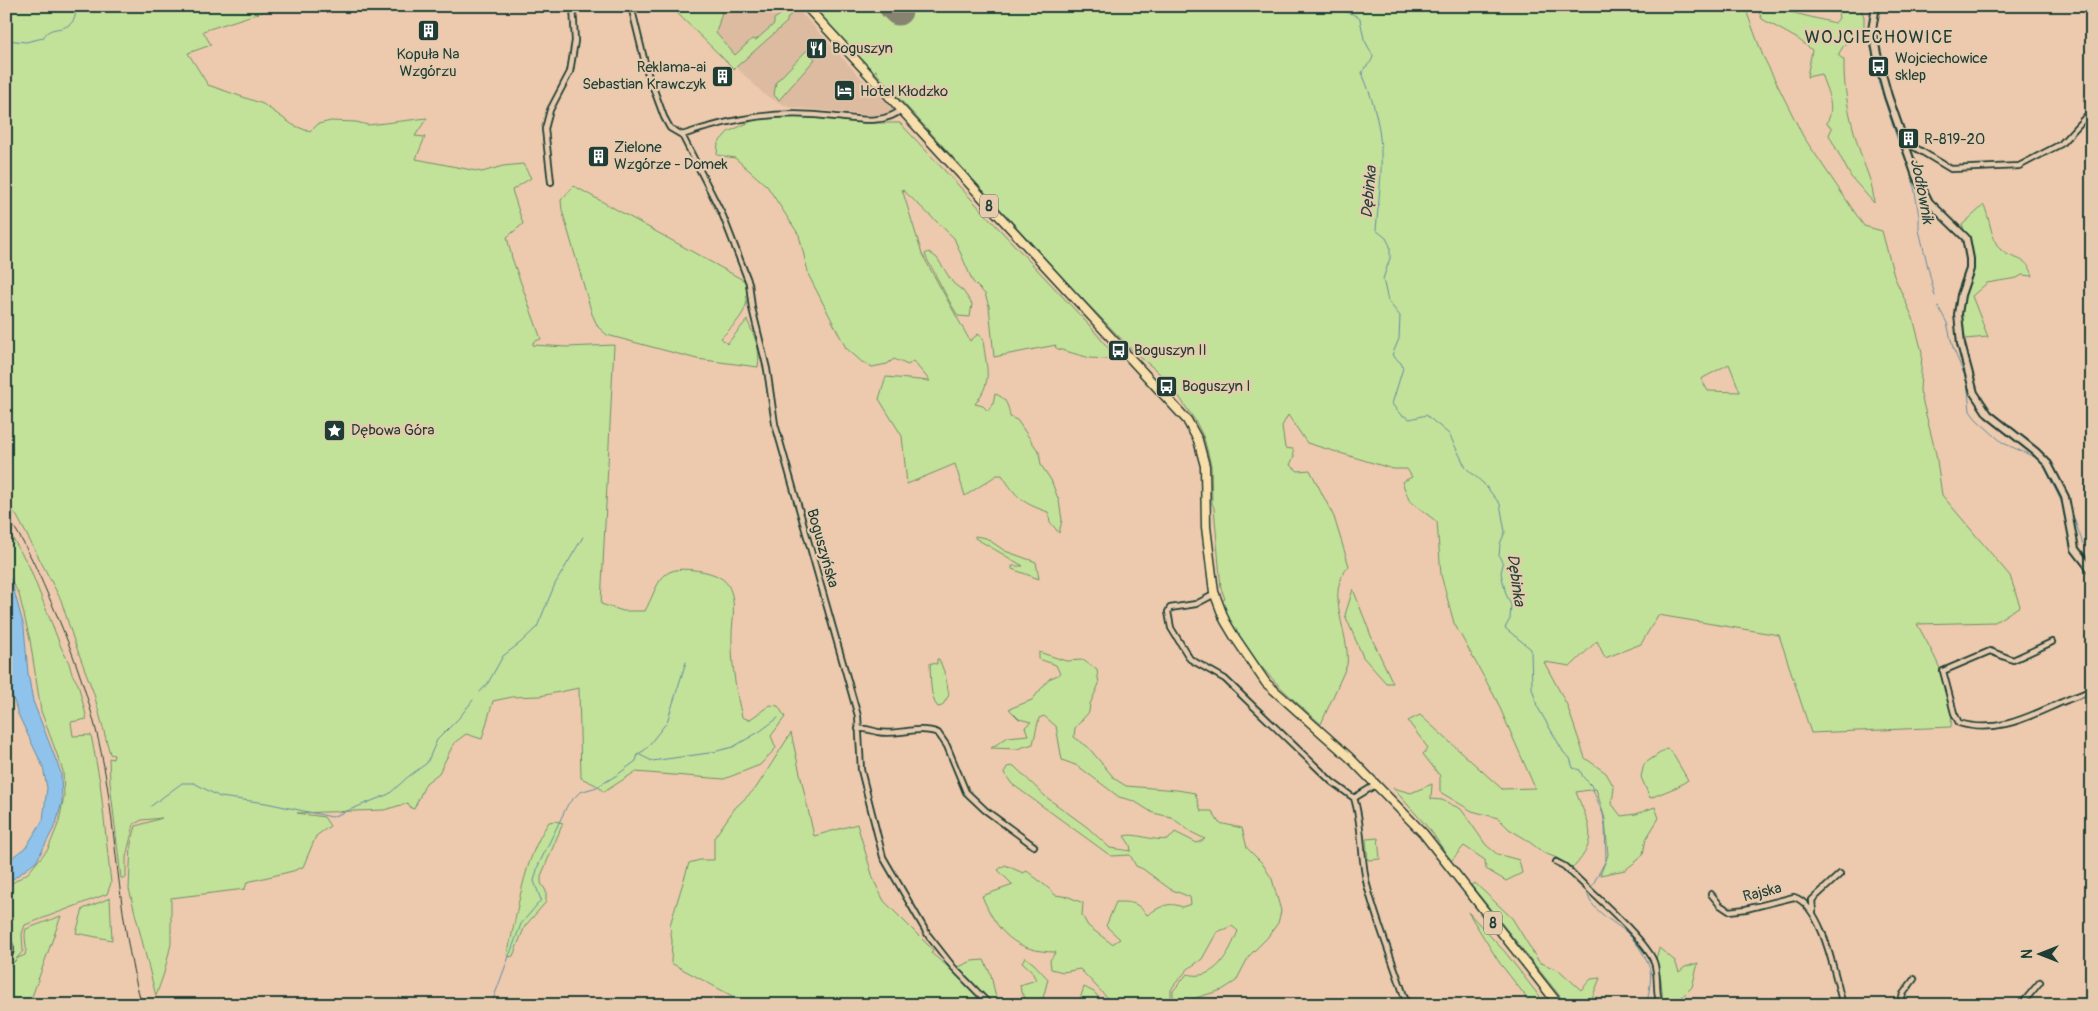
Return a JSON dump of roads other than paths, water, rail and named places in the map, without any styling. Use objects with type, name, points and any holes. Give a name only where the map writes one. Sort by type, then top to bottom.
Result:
[{"type":"highway","name":"8","points":[[806,6],[1187,420],[1198,440],[1204,466],[1206,534],[1215,594],[1225,621],[1266,682],[1329,738],[1423,833],[1559,1005]]},
{"type":"street","points":[[551,182],[545,129],[550,110],[570,72],[575,41],[573,6]]},
{"type":"street","name":"Boguszyńska","points":[[631,6],[647,71],[664,116],[670,128],[682,135],[723,216],[749,283],[752,308],[767,372],[775,424],[858,716],[861,770],[883,856],[901,890],[933,942],[953,967],[990,1005]]},
{"type":"street","points":[[1876,6],[1872,30],[1883,79],[1916,176],[1925,196],[1938,213],[1966,238],[1970,269],[1961,295],[1958,314],[1960,344],[1974,393],[1988,414],[2042,457],[2048,464],[2065,497],[2076,549],[2092,571]]},
{"type":"street","points":[[682,135],[739,119],[783,113],[873,120],[892,116],[902,109]]},
{"type":"street","points":[[1903,140],[1951,169],[2019,166],[2061,144],[2092,110]]},
{"type":"street","points":[[1215,594],[1196,604],[1170,608],[1168,612],[1171,628],[1187,655],[1196,664],[1225,679],[1332,782],[1354,798],[1358,811],[1367,884],[1381,934],[1407,1005]]},
{"type":"street","points":[[2052,642],[2013,660],[1990,651],[1943,671],[1954,713],[1959,722],[1974,727],[2013,723],[2092,689]]},
{"type":"street","points":[[858,729],[866,728],[886,733],[928,730],[938,733],[947,746],[966,792],[985,810],[1034,846]]},
{"type":"street","points":[[1354,798],[1376,784]]},
{"type":"street","points":[[1556,862],[1564,866],[1575,876],[1643,944],[1654,960],[1660,1005]]},
{"type":"street","points":[[1814,915],[1812,900],[1840,874]]},
{"type":"street","name":"Rajska","points":[[1711,894],[1720,905],[1729,911],[1746,910],[1794,897],[1799,899],[1814,915],[1822,931],[1843,1005]]},
{"type":"street","points":[[6,940],[10,947],[10,954],[6,958]]},
{"type":"street","points":[[1899,1005],[1903,994],[1914,979]]},
{"type":"street","points":[[2021,1005],[2040,982]]},
{"type":"water","points":[[6,571],[13,587],[24,627],[28,673],[33,701],[61,773],[62,802],[56,824],[36,862],[6,884],[6,862],[26,847],[43,820],[47,788],[43,767],[18,714],[6,675]]},
{"type":"waterway","points":[[6,40],[26,42],[43,38],[49,31],[69,25],[74,19],[78,6]]},
{"type":"waterway","name":"Dębinka","points":[[1332,6],[1360,19],[1364,39],[1373,56],[1362,73],[1376,115],[1381,151],[1376,230],[1386,238],[1390,246],[1390,258],[1383,279],[1388,301],[1400,316],[1399,339],[1392,355],[1401,363],[1403,368],[1392,404],[1400,414],[1410,419],[1426,415],[1449,434],[1466,468],[1484,484],[1500,504],[1505,532],[1500,544],[1499,556],[1503,564],[1501,573],[1506,594],[1511,605],[1510,619],[1505,628],[1531,649],[1532,688],[1537,706],[1564,753],[1570,758],[1573,768],[1580,770],[1583,777],[1591,785],[1603,814],[1606,860],[1591,888]]},
{"type":"waterway","name":"Jodłownik","points":[[1872,6],[1867,34],[1874,56],[1879,84],[1912,175],[1919,216],[1919,230],[1935,296]]},
{"type":"waterway","name":"Jodłownik","points":[[1938,306],[1947,323],[1953,348],[1967,381],[1970,411],[1976,419],[2003,443],[2039,459]]},
{"type":"waterway","name":"Jodłownik","points":[[2042,462],[2063,505]]},
{"type":"waterway","name":"Jodłownik","points":[[2072,513],[2082,541],[2092,555]]},
{"type":"waterway","points":[[480,692],[488,683],[503,656],[537,627],[555,584],[583,537]]},
{"type":"waterway","points":[[491,1005],[521,924],[541,900],[534,881],[538,866],[568,804],[580,792],[597,787],[636,761],[638,754],[645,750],[667,722],[686,662]]},
{"type":"waterway","points":[[151,806],[182,783],[194,783],[220,797],[266,803],[332,817],[389,794],[427,763],[437,740],[459,718],[473,700]]},
{"type":"waterway","points":[[638,754],[652,761],[709,753],[733,747],[778,718]]},
{"type":"waterway","name":"Dębinka","points":[[1588,893],[1592,904],[1625,931],[1643,954],[1650,970],[1647,1005]]},
{"type":"railway","points":[[6,515],[39,574],[77,667],[92,716],[104,765],[121,899],[135,979],[142,1005]]},
{"type":"place","name":"Kopuła Na Wzgórzu","points":[[428,31]]},
{"type":"place","name":"Boguszyn","points":[[816,48]]},
{"type":"place","name":"Wojciechowice sklep","points":[[1879,67]]},
{"type":"place","name":"Reklama-ai Sebastian Krawczyk","points":[[722,76]]},
{"type":"place","name":"Hotel Kłodzko","points":[[844,91]]},
{"type":"place","name":"R-819-20","points":[[1908,139]]},
{"type":"place","name":"Zielone Wzgórze - Domek","points":[[598,156]]},
{"type":"place","name":"Boguszyn II","points":[[1118,350]]},
{"type":"place","name":"Boguszyn I","points":[[1166,386]]},
{"type":"place","name":"Dębowa Góra","points":[[335,430]]},
{"type":"district","name":"WOJCIECHOWICE","points":[[1879,37]]}]
